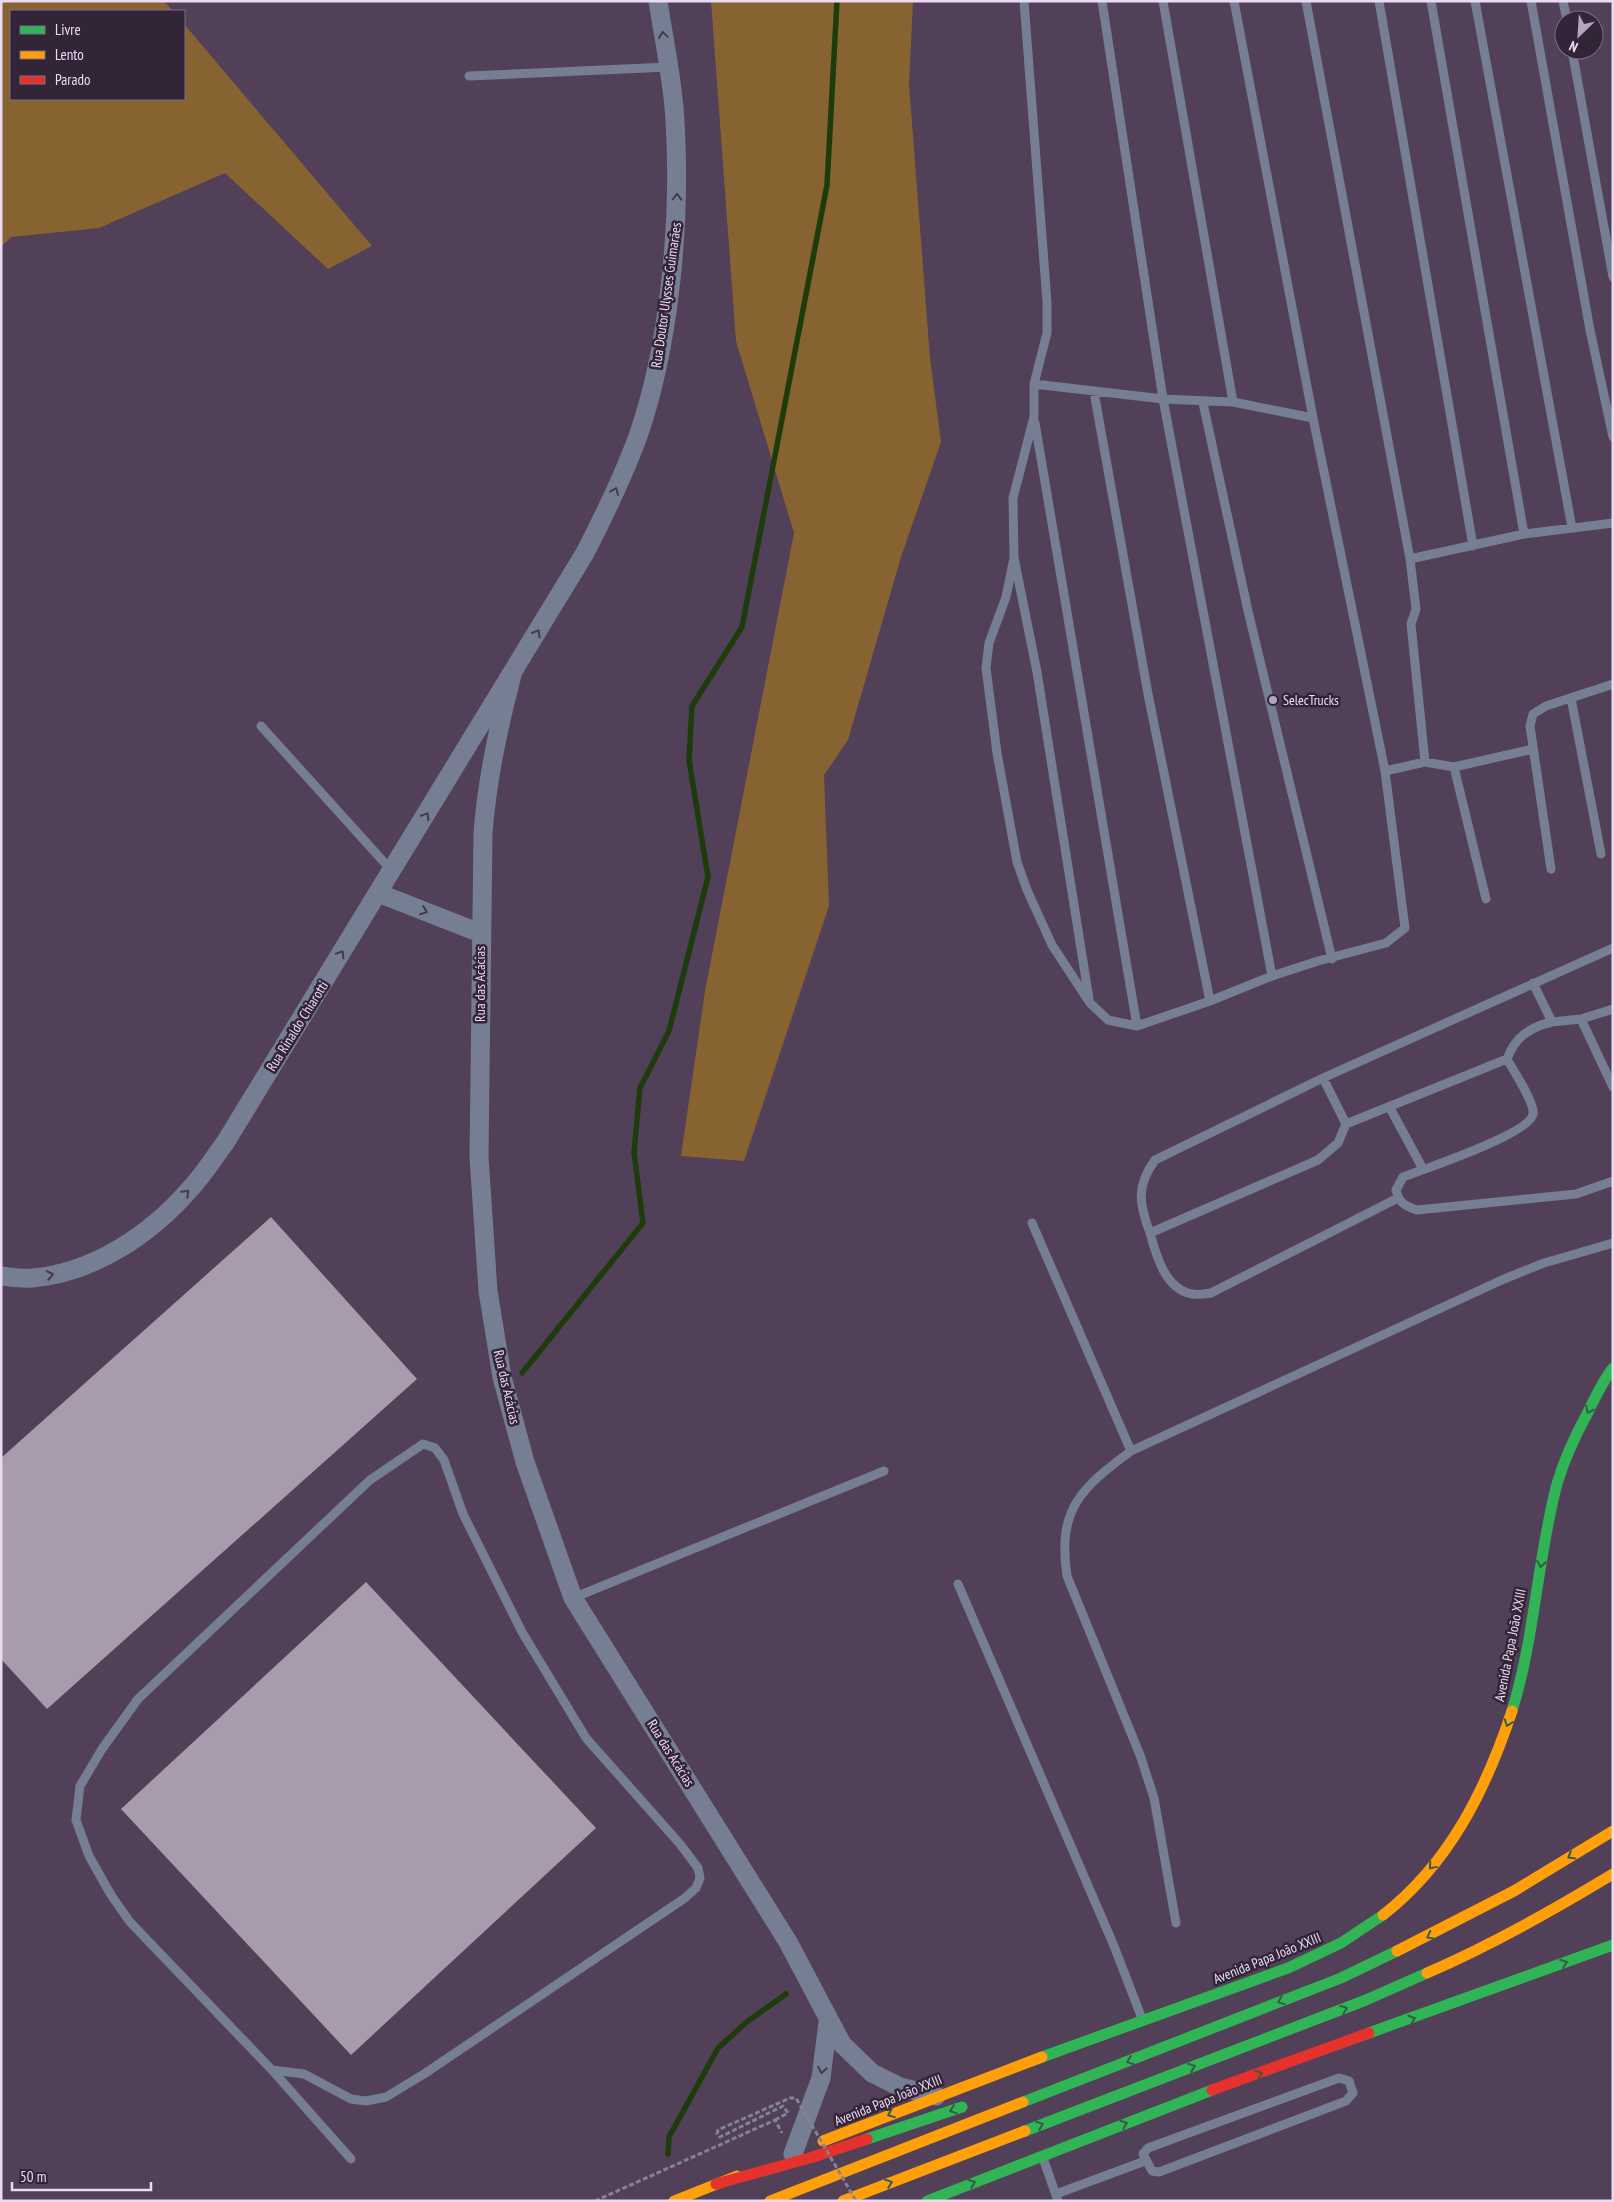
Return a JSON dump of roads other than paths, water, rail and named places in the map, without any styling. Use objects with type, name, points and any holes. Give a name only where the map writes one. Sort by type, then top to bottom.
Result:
[{"type":"main road","name":"Avenida Papa João XXIII","points":[[674,2201],[936,2096],[1142,2019],[1292,1967],[1343,1942],[1402,1898],[1430,1868],[1455,1836],[1492,1767],[1513,1709],[1525,1662],[1546,1530],[1558,1481],[1571,1447],[1605,1378],[1613,1368]]},
{"type":"main road","points":[[770,2201],[1341,1978],[1432,1935],[1514,1891],[1613,1830]]},
{"type":"main road","points":[[843,2201],[1366,2000],[1477,1951],[1543,1917],[1613,1874]]},
{"type":"main road","points":[[927,2201],[1163,2108],[1613,1945]]},
{"type":"main road","points":[[989,2102],[1052,2091]]},
{"type":"main road","points":[[716,2184],[813,2157],[971,2106]]},
{"type":"street","name":"Rua Doutor Ulysses Guimarães","points":[[512,675],[585,553],[614,496],[637,438],[659,360],[678,199],[675,120],[658,1]]},
{"type":"street","name":"Rua Rinaldo Chiarotti","points":[[1,1276],[31,1278],[72,1270],[116,1252],[154,1223],[190,1189],[225,1144],[512,675]]},
{"type":"street","name":"Rua das Acácias","points":[[512,675],[493,750],[486,792],[480,933],[479,1157],[488,1291],[502,1377],[525,1462],[573,1598],[788,1942],[828,2022],[842,2044],[872,2073],[900,2087],[936,2096]]},
{"type":"street","points":[[378,893],[480,933]]},
{"type":"street","points":[[793,2154],[821,2078],[828,2022]]},
{"type":"lane","points":[[1024,1],[1047,302],[1047,333],[1034,384],[1034,417],[1136,1026]]},
{"type":"lane","points":[[1102,1],[1163,399],[1272,976]]},
{"type":"lane","points":[[1163,1],[1233,402]]},
{"type":"lane","points":[[1014,558],[1006,597],[989,643],[986,668],[997,753],[1017,862],[1027,890],[1052,945],[1090,1003],[1108,1020],[1136,1026],[1210,1002],[1272,976],[1318,961],[1332,959],[1386,943],[1405,928],[1385,771],[1313,418],[1234,1]]},
{"type":"lane","points":[[1306,1],[1410,559],[1416,609],[1411,624],[1425,762]]},
{"type":"lane","points":[[1379,1],[1473,546]]},
{"type":"lane","points":[[1431,1],[1524,534]]},
{"type":"lane","points":[[1475,1],[1572,528]]},
{"type":"lane","points":[[1531,1],[1590,330],[1613,437]]},
{"type":"lane","points":[[1574,60],[1613,277]]},
{"type":"lane","points":[[469,76],[668,67]]},
{"type":"lane","points":[[1034,384],[1203,403],[1233,402],[1313,418]]},
{"type":"lane","points":[[1094,392],[1148,694],[1210,1002]]},
{"type":"lane","points":[[1203,403],[1251,621],[1332,959]]},
{"type":"lane","points":[[1034,417],[1013,498],[1014,558],[1037,672],[1090,1003]]},
{"type":"lane","points":[[1410,559],[1524,534],[1613,523]]},
{"type":"lane","points":[[1551,869],[1530,726],[1533,714],[1546,706],[1613,684]]},
{"type":"lane","points":[[1571,698],[1601,854]]},
{"type":"lane","points":[[262,726],[392,871]]},
{"type":"lane","points":[[1385,771],[1425,762],[1454,767],[1533,749]]},
{"type":"lane","points":[[1454,767],[1486,899]]},
{"type":"lane","points":[[1398,1198],[1211,1293],[1192,1294],[1176,1287],[1156,1254],[1141,1203],[1141,1191],[1144,1175],[1155,1160],[1323,1078],[1613,948]]},
{"type":"lane","points":[[1533,983],[1552,1022]]},
{"type":"lane","points":[[1150,1233],[1318,1160],[1338,1143],[1346,1124],[1390,1108],[1507,1059],[1517,1040],[1526,1031],[1552,1022],[1581,1019],[1613,1009]]},
{"type":"lane","points":[[1581,1019],[1613,1087]]},
{"type":"lane","points":[[1507,1059],[1532,1106],[1533,1115],[1529,1121],[1518,1130],[1460,1156],[1402,1177],[1396,1190],[1398,1198],[1404,1206],[1417,1210],[1576,1194],[1613,1181]]},
{"type":"lane","points":[[1323,1078],[1346,1124]]},
{"type":"lane","points":[[1390,1108],[1423,1169]]},
{"type":"lane","points":[[1032,1223],[1131,1451]]},
{"type":"lane","points":[[1176,1922],[1154,1798],[1140,1755],[1067,1576],[1063,1553],[1066,1529],[1072,1509],[1086,1488],[1131,1451],[1504,1279],[1544,1263],[1613,1243]]},
{"type":"lane","points":[[1605,1378],[1613,1359]]},
{"type":"lane","points":[[272,2070],[304,2074],[351,2099],[366,2101],[386,2097],[424,2074],[685,1898],[696,1888],[700,1878],[698,1868],[680,1844],[586,1738],[522,1632],[463,1514],[444,1460],[434,1448],[423,1444],[370,1480],[138,1699],[80,1786],[76,1820],[89,1856],[111,1895],[130,1922],[272,2070],[351,2159]]},
{"type":"lane","points":[[573,1598],[884,1471]]},
{"type":"lane","points":[[958,1584],[1114,1946],[1142,2019]]},
{"type":"lane","points":[[1339,2078],[1349,2081],[1353,2092],[1346,2101],[1159,2172],[1152,2171],[1145,2161],[1143,2154],[1148,2148],[1339,2078]]},
{"type":"lane","points":[[1042,2155],[1057,2197],[1145,2161]]},
{"type":"waterway","points":[[522,1373],[643,1223],[634,1152],[640,1088],[669,1031],[708,877],[689,760],[692,706],[742,627],[827,185],[837,1]]},
{"type":"waterway","points":[[668,2154],[669,2137],[718,2048],[748,2021],[786,1994]]},
{"type":"place","name":"SelecTrucks","points":[[1273,700]]}]
